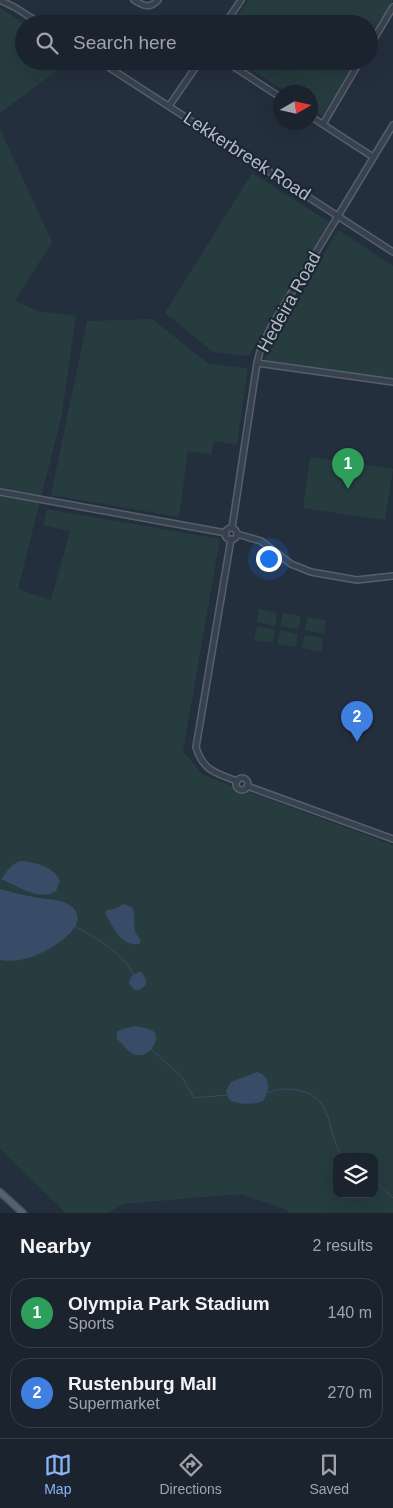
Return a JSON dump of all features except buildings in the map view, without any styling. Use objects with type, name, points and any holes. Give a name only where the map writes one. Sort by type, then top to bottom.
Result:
[{"type":"main road","points":[[0,1192],[23,1213]]},
{"type":"street","points":[[0,0],[27,15]]},
{"type":"street","points":[[134,0],[147,6],[151,6],[158,0]]},
{"type":"street","points":[[231,15],[241,0]]},
{"type":"street","points":[[378,32],[393,7]]},
{"type":"street","name":"Lekkerbreek Road","points":[[114,70],[392,249]]},
{"type":"street","points":[[169,106],[194,70]]},
{"type":"street","points":[[239,70],[273,92]]},
{"type":"street","points":[[323,124],[355,70]]},
{"type":"street","points":[[318,121],[373,157]]},
{"type":"street","name":"Hedeira Road","points":[[232,528],[261,347],[268,332],[393,124]]},
{"type":"street","points":[[257,363],[393,382]]},
{"type":"street","points":[[0,492],[226,533]]},
{"type":"street","points":[[226,533],[228,529],[232,528],[236,530],[237,534],[261,541],[290,564],[312,572],[357,580],[393,576]]},
{"type":"street","points":[[226,533],[227,538],[231,540]]},
{"type":"street","points":[[231,540],[236,538],[237,534]]},
{"type":"street","points":[[231,540],[196,747],[201,760],[216,773],[237,781],[244,779],[248,786],[393,839]]},
{"type":"street","points":[[237,781],[236,785],[240,790],[248,786]]},
{"type":"green space","points":[[248,0],[393,0],[378,24],[378,15],[237,15]]},
{"type":"green space","points":[[0,8],[15,18],[15,70],[58,70],[0,113]]},
{"type":"green space","points":[[252,70],[350,70],[322,116],[318,113],[318,85],[275,85]]},
{"type":"green space","points":[[0,129],[52,242],[15,301],[38,311],[76,316],[62,414],[18,589],[51,600],[70,531],[43,525],[47,509],[220,539],[183,751],[203,775],[393,845],[393,1213],[289,1213],[287,1210],[240,1194],[123,1204],[108,1213],[66,1213],[0,1149]]},
{"type":"green space","points":[[252,173],[329,222],[249,356],[213,352],[165,313]]},
{"type":"green space","points":[[338,230],[393,266],[393,378],[264,360]]},
{"type":"green space","points":[[152,319],[209,364],[248,368],[237,445],[214,441],[211,455],[188,451],[179,517],[51,495],[87,321]]},
{"type":"green space","points":[[310,457],[393,469],[385,520],[303,508]]},
{"type":"green space","points":[[259,609],[277,613],[275,626],[257,622]]},
{"type":"green space","points":[[283,613],[301,616],[299,629],[280,626]]},
{"type":"green space","points":[[308,617],[326,620],[324,634],[305,630]]},
{"type":"green space","points":[[257,626],[275,630],[273,643],[254,640]]},
{"type":"green space","points":[[280,630],[298,634],[296,647],[277,644]]},
{"type":"green space","points":[[305,635],[323,638],[321,652],[302,648]]},
{"type":"water","points":[[21,861],[38,864],[54,872],[60,881],[56,891],[43,895],[36,894],[1,879],[12,866]]},
{"type":"water","points":[[0,889],[66,903],[74,909],[77,916],[76,924],[65,938],[40,953],[22,960],[0,960]]},
{"type":"water","points":[[124,904],[132,907],[134,912],[135,932],[141,940],[139,944],[132,944],[122,939],[105,913],[107,910]]},
{"type":"water","points":[[142,972],[146,985],[139,990],[134,990],[129,981],[132,976]]},
{"type":"water","points":[[134,1026],[147,1028],[156,1035],[154,1046],[144,1054],[138,1055],[130,1052],[117,1038],[117,1032]]},
{"type":"water","points":[[257,1072],[265,1077],[268,1084],[267,1093],[263,1101],[245,1104],[229,1099],[226,1091],[231,1082]]},
{"type":"waterway","points":[[76,927],[116,953],[134,975]]},
{"type":"waterway","points":[[150,1048],[182,1077],[194,1098],[227,1095]]},
{"type":"waterway","points":[[267,1093],[282,1089],[294,1089],[310,1094],[319,1101],[328,1117],[333,1137],[341,1153]]},
{"type":"waterway","points":[[378,1184],[393,1198]]},
{"type":"place","name":"Olympia Park Stadium","points":[[348,489]]},
{"type":"place","name":"Rustenburg Mall","points":[[357,742]]}]
